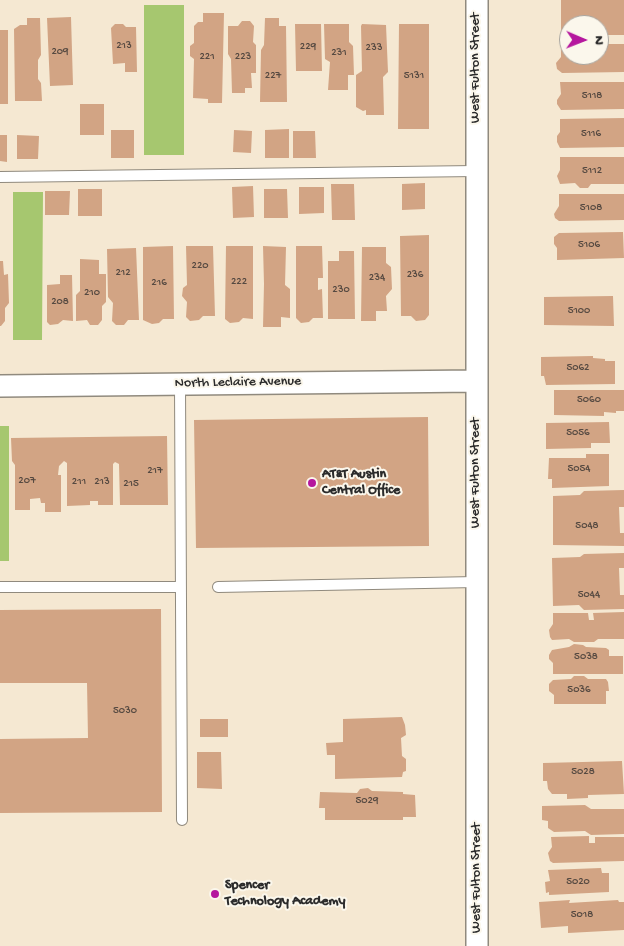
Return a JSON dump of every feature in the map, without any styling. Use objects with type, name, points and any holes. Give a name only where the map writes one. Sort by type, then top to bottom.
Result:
[{"type":"street","name":"West Fulton Street","points":[[476,0],[477,946]]},
{"type":"street","name":"North Leclaire Avenue","points":[[0,386],[476,380]]},
{"type":"lane","points":[[0,177],[476,171]]},
{"type":"lane","points":[[180,384],[182,820]]},
{"type":"lane","points":[[218,588],[476,582]]},
{"type":"lane","points":[[0,587],[182,587]]},
{"type":"green space","points":[[144,5],[184,5],[184,155],[144,155]]},
{"type":"green space","points":[[13,192],[43,192],[42,340],[13,340]]},
{"type":"green space","points":[[0,426],[9,426],[9,561],[0,561]]},
{"type":"building","points":[[561,0],[624,0],[624,35],[609,35],[609,15],[561,15]]},
{"type":"building","points":[[203,13],[224,13],[222,103],[208,103],[208,99],[193,98],[194,59],[190,56],[190,46],[194,43],[194,26],[198,22],[203,22]]},
{"type":"building","points":[[71,17],[73,85],[50,86],[47,18]]},
{"type":"building","points":[[27,18],[40,18],[41,55],[38,60],[38,79],[41,83],[42,101],[15,101],[14,29],[20,25],[27,25]]},
{"type":"building","points":[[265,18],[279,18],[279,26],[286,26],[287,102],[260,102],[261,50],[264,45]]},
{"type":"building","points":[[242,21],[250,21],[254,26],[253,42],[256,45],[256,73],[251,73],[252,88],[245,88],[245,93],[232,93],[231,59],[228,54],[228,26],[238,26]]},
{"type":"building","points":[[115,24],[136,27],[137,72],[125,72],[125,63],[113,64],[111,28]]},
{"type":"building","points":[[295,24],[321,24],[322,71],[296,71]]},
{"type":"building","points":[[324,24],[349,24],[349,42],[353,46],[354,75],[348,75],[348,90],[328,90],[330,62],[325,59]]},
{"type":"building","points":[[362,24],[386,25],[388,72],[383,77],[384,115],[366,115],[366,110],[363,111],[356,107],[356,75],[362,71]]},
{"type":"building","points":[[399,24],[429,24],[429,129],[398,129]]},
{"type":"building","points":[[0,30],[8,30],[8,104],[0,104]]},
{"type":"building","points":[[609,44],[624,44],[624,72],[562,73],[557,69],[556,63],[559,59],[559,65],[609,65]]},
{"type":"building","points":[[560,82],[624,82],[624,109],[561,110],[557,104],[561,94]]},
{"type":"building","points":[[80,104],[104,104],[104,135],[80,135]]},
{"type":"building","points":[[624,118],[624,147],[560,148],[557,142],[557,136],[560,132],[560,119]]},
{"type":"building","points":[[289,129],[289,158],[265,158],[265,130]]},
{"type":"building","points":[[111,130],[134,130],[134,158],[111,158]]},
{"type":"building","points":[[234,130],[252,131],[251,153],[233,152]]},
{"type":"building","points":[[293,131],[315,131],[316,158],[293,158]]},
{"type":"building","points":[[0,135],[7,135],[7,162],[0,161]]},
{"type":"building","points":[[17,135],[39,136],[38,159],[17,159]]},
{"type":"building","points":[[560,157],[624,157],[624,184],[591,184],[588,188],[580,188],[575,183],[560,184],[557,176],[560,170]]},
{"type":"building","points":[[425,183],[425,209],[402,210],[402,184]]},
{"type":"building","points":[[331,184],[354,184],[355,220],[332,220]]},
{"type":"building","points":[[253,186],[254,217],[233,218],[232,187]]},
{"type":"building","points":[[299,187],[324,187],[324,213],[299,214]]},
{"type":"building","points":[[78,189],[102,189],[102,216],[78,216]]},
{"type":"building","points":[[264,189],[287,189],[288,218],[264,218]]},
{"type":"building","points":[[45,191],[70,191],[69,215],[45,215]]},
{"type":"building","points":[[559,194],[624,194],[624,220],[559,221],[555,218],[554,214],[559,206]]},
{"type":"building","points":[[623,232],[624,258],[557,260],[557,248],[554,244],[554,237],[559,233]]},
{"type":"building","points":[[429,235],[429,315],[425,320],[416,321],[411,316],[401,316],[400,236]]},
{"type":"building","points":[[173,246],[174,319],[163,319],[159,323],[152,324],[143,320],[143,247]]},
{"type":"building","points":[[186,246],[213,246],[215,316],[203,316],[199,320],[190,321],[186,317],[187,302],[182,296],[183,288],[187,285]]},
{"type":"building","points":[[226,246],[253,246],[253,319],[243,318],[239,322],[230,323],[225,319]]},
{"type":"building","points":[[263,246],[286,247],[285,285],[290,289],[290,318],[281,317],[281,327],[263,327]]},
{"type":"building","points":[[296,246],[322,246],[323,278],[318,278],[318,290],[322,289],[323,318],[313,318],[309,322],[301,323],[296,318]]},
{"type":"building","points":[[362,247],[386,247],[386,263],[391,267],[392,289],[386,296],[387,311],[376,311],[376,321],[361,321]]},
{"type":"building","points":[[136,248],[139,320],[128,320],[124,325],[116,325],[112,321],[113,303],[108,297],[107,249]]},
{"type":"building","points":[[339,251],[354,251],[355,319],[328,319],[328,261],[339,261]]},
{"type":"building","points":[[80,259],[99,260],[99,274],[106,274],[106,302],[102,306],[102,320],[98,325],[90,325],[87,320],[76,321],[76,295],[80,291]]},
{"type":"building","points":[[0,261],[3,261],[4,275],[8,274],[9,303],[5,308],[5,321],[1,326],[0,326]]},
{"type":"building","points":[[60,275],[72,275],[73,321],[63,320],[58,324],[50,325],[47,322],[47,285],[60,284]]},
{"type":"building","points":[[613,296],[614,326],[544,325],[544,297]]},
{"type":"building","points":[[593,356],[593,358],[605,359],[605,361],[615,361],[615,384],[546,385],[544,376],[541,376],[541,357]]},
{"type":"building","points":[[554,390],[624,390],[624,411],[616,411],[616,413],[604,412],[604,416],[554,415]]},
{"type":"building","name":"AT&T Austin Central Office","points":[[428,417],[429,546],[196,548],[194,420]]},
{"type":"building","points":[[609,422],[610,443],[591,443],[591,448],[546,449],[546,423]]},
{"type":"building","points":[[167,436],[168,505],[120,505],[119,464],[115,462],[113,464],[113,505],[98,505],[98,501],[90,501],[90,505],[67,506],[67,463],[64,461],[59,466],[58,475],[61,475],[61,512],[45,512],[45,503],[41,503],[40,498],[30,499],[30,510],[15,510],[15,465],[12,461],[11,438]]},
{"type":"building","points":[[586,454],[609,454],[609,486],[552,488],[552,479],[548,479],[549,458],[586,458]]},
{"type":"building","points":[[624,490],[624,507],[619,507],[620,533],[624,533],[624,546],[553,545],[553,496],[580,495],[584,491]]},
{"type":"building","points":[[624,553],[624,568],[619,568],[620,595],[624,595],[624,609],[584,610],[579,605],[553,606],[552,558],[580,557],[584,554]]},
{"type":"building","points":[[161,609],[162,812],[0,813],[0,739],[88,738],[87,683],[0,683],[0,610]]},
{"type":"building","points":[[624,612],[624,639],[598,639],[594,642],[574,642],[569,639],[552,640],[550,637],[549,630],[553,624],[553,613],[588,613],[589,620],[594,620],[593,613]]},
{"type":"building","points":[[574,644],[606,648],[609,650],[609,656],[623,656],[623,674],[553,674],[553,663],[549,659],[552,650],[569,647]]},
{"type":"building","points":[[574,676],[584,676],[588,679],[606,679],[609,691],[606,691],[606,704],[554,704],[554,695],[549,691],[549,684],[553,680],[571,679]]},
{"type":"building","points":[[402,717],[406,735],[401,738],[402,756],[406,759],[406,771],[403,772],[402,777],[335,779],[335,755],[327,755],[326,743],[343,742],[343,719]]},
{"type":"building","points":[[200,719],[228,719],[228,737],[200,737]]},
{"type":"building","points":[[197,752],[221,752],[222,789],[197,788]]},
{"type":"building","points":[[622,761],[624,794],[588,795],[588,798],[567,799],[567,794],[552,794],[548,789],[547,781],[543,781],[543,763]]},
{"type":"building","points":[[368,788],[372,791],[403,792],[403,794],[415,795],[416,817],[403,817],[403,820],[325,820],[325,808],[319,808],[320,792],[357,793],[360,789]]},
{"type":"building","points":[[585,805],[591,809],[624,809],[624,834],[591,835],[585,831],[554,832],[548,828],[548,821],[542,820],[542,806]]},
{"type":"building","points":[[589,836],[589,843],[595,843],[595,837],[624,837],[624,861],[553,863],[550,861],[548,853],[552,847],[551,837]]},
{"type":"building","points":[[601,868],[602,873],[609,873],[609,892],[549,895],[549,892],[546,893],[545,882],[550,881],[548,870]]},
{"type":"building","points":[[570,900],[569,903],[618,900],[619,902],[624,902],[624,930],[568,933],[568,926],[541,928],[539,902]]},
{"type":"place","name":"AT&T Austin Central Office","points":[[312,483]]},
{"type":"place","name":"Spencer Technology Academy","points":[[215,894]]}]
